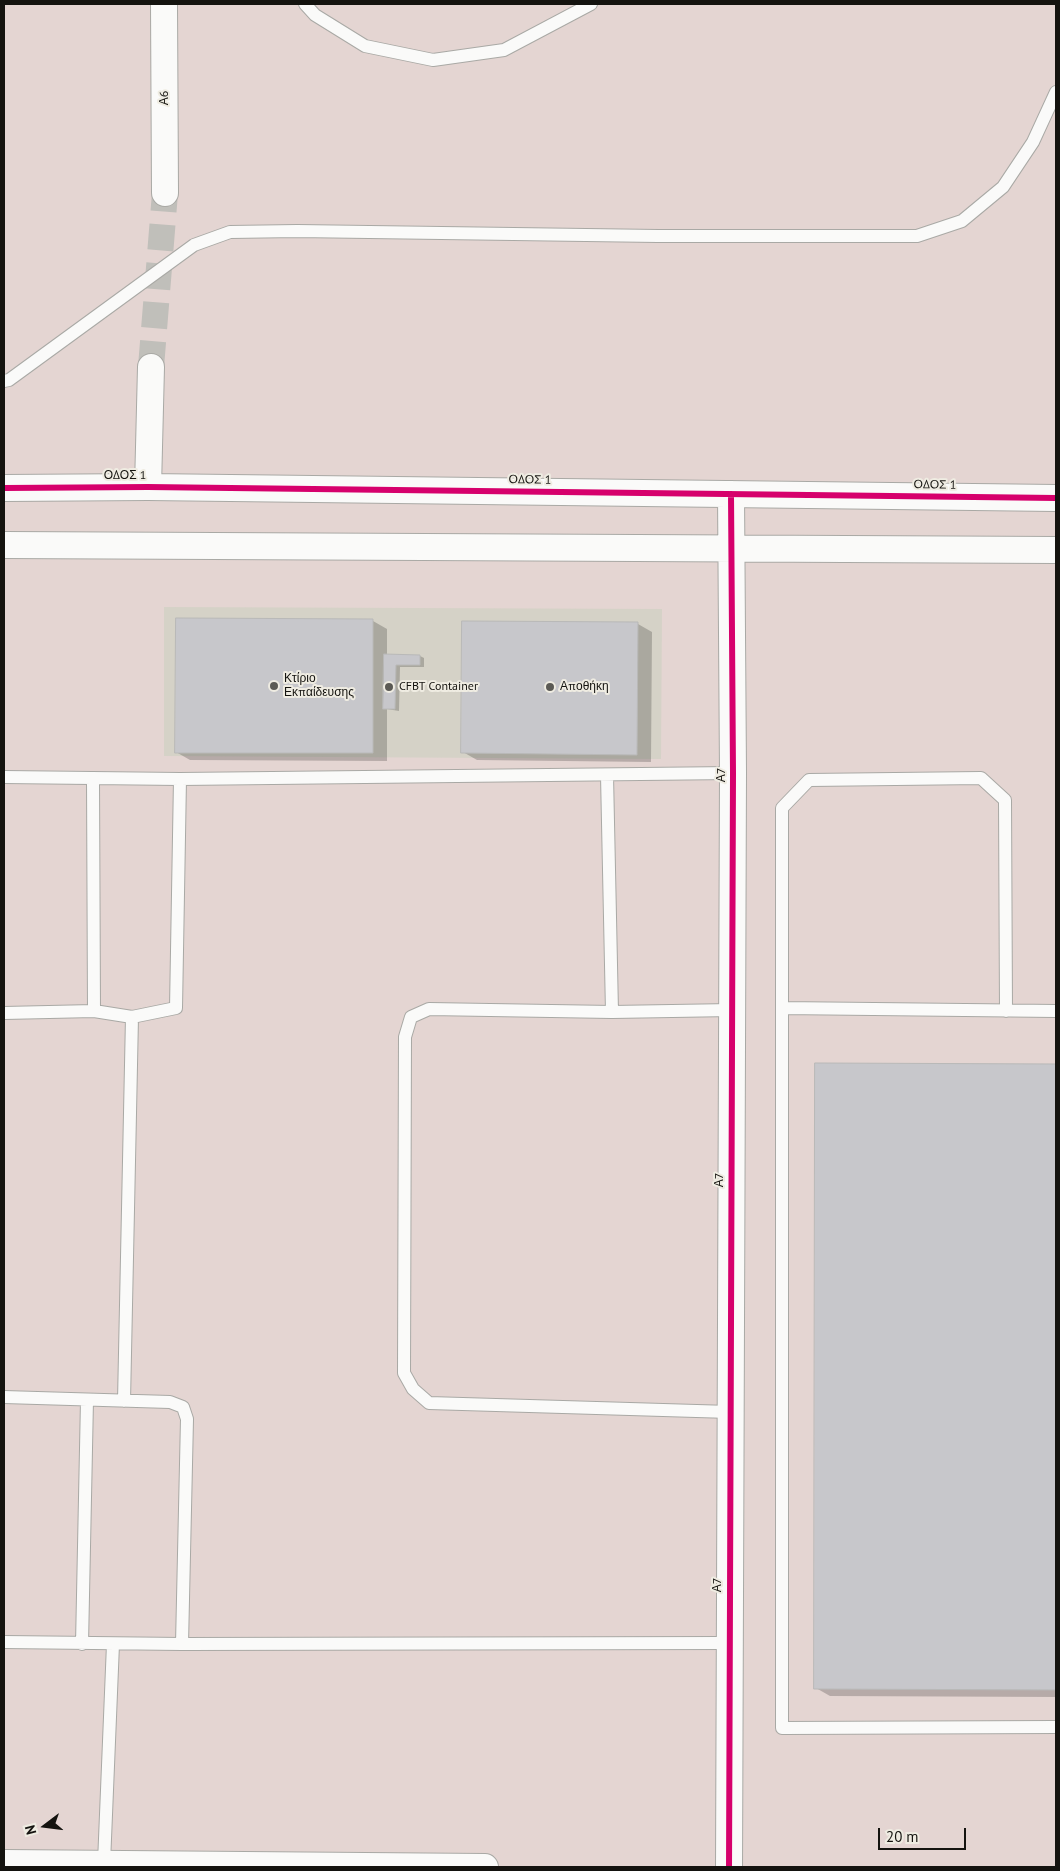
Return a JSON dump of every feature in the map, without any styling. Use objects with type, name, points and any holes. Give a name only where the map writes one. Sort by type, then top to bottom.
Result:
[{"type":"street","name":"Α6","points":[[164,4],[165,193]]},
{"type":"street","points":[[148,487],[151,366]]},
{"type":"street","name":"ΟΔΟΣ 1","points":[[4,488],[148,487],[1056,498]]},
{"type":"street","name":"Α7","points":[[729,1867],[733,773],[731,494]]},
{"type":"street","points":[[4,545],[1056,550]]},
{"type":"street","points":[[4,1862],[485,1867]]},
{"type":"lane","points":[[305,4],[315,16],[365,46],[433,60],[504,50],[591,4]]},
{"type":"lane","points":[[4,381],[9,380],[194,245],[230,232],[296,231],[658,236],[918,236],[962,221],[1003,187],[1033,142],[1056,92]]},
{"type":"lane","points":[[4,777],[180,779],[733,773]]},
{"type":"lane","points":[[607,775],[612,1012]]},
{"type":"lane","points":[[1006,1011],[1006,800],[981,778],[809,780],[782,808],[782,1728],[1056,1727]]},
{"type":"lane","points":[[93,779],[94,1011]]},
{"type":"lane","points":[[4,1013],[94,1011],[132,1017],[176,1008],[180,779]]},
{"type":"lane","points":[[782,1008],[1056,1011]]},
{"type":"lane","points":[[730,1412],[429,1403],[413,1389],[404,1373],[405,1037],[411,1017],[429,1009],[612,1012],[732,1010]]},
{"type":"lane","points":[[124,1401],[132,1017]]},
{"type":"lane","points":[[4,1397],[170,1402],[183,1407],[187,1419],[182,1644]]},
{"type":"lane","points":[[82,1644],[87,1400]]},
{"type":"lane","points":[[4,1642],[82,1644],[729,1643]]},
{"type":"lane","points":[[104,1863],[113,1644]]},
{"type":"shaded area","points":[[4,4],[1056,4],[1056,1867],[4,1867]]},
{"type":"shaded area","points":[[164,607],[662,609],[661,759],[164,756]]},
{"type":"building","name":"Κτίριο Εκπαίδευσης","points":[[176,618],[373,619],[373,753],[175,753]]},
{"type":"building","name":"Αποθήκη","points":[[462,621],[638,622],[637,755],[461,753]]},
{"type":"building","name":"CFBT Container","points":[[384,654],[420,655],[420,665],[396,665],[395,709],[383,709]]},
{"type":"building","points":[[815,1063],[1056,1064],[1056,1690],[814,1689]]},
{"type":"tunnel","points":[[151,367],[165,193]]},
{"type":"cycle path","points":[[4,488],[148,487],[1056,498]]},
{"type":"cycle path","points":[[729,1867],[733,773],[731,494]]},
{"type":"place","name":"Κτίριο Εκπαίδευσης","points":[[274,686]]},
{"type":"place","name":"CFBT Container","points":[[389,687]]},
{"type":"place","name":"Αποθήκη","points":[[550,687]]}]
